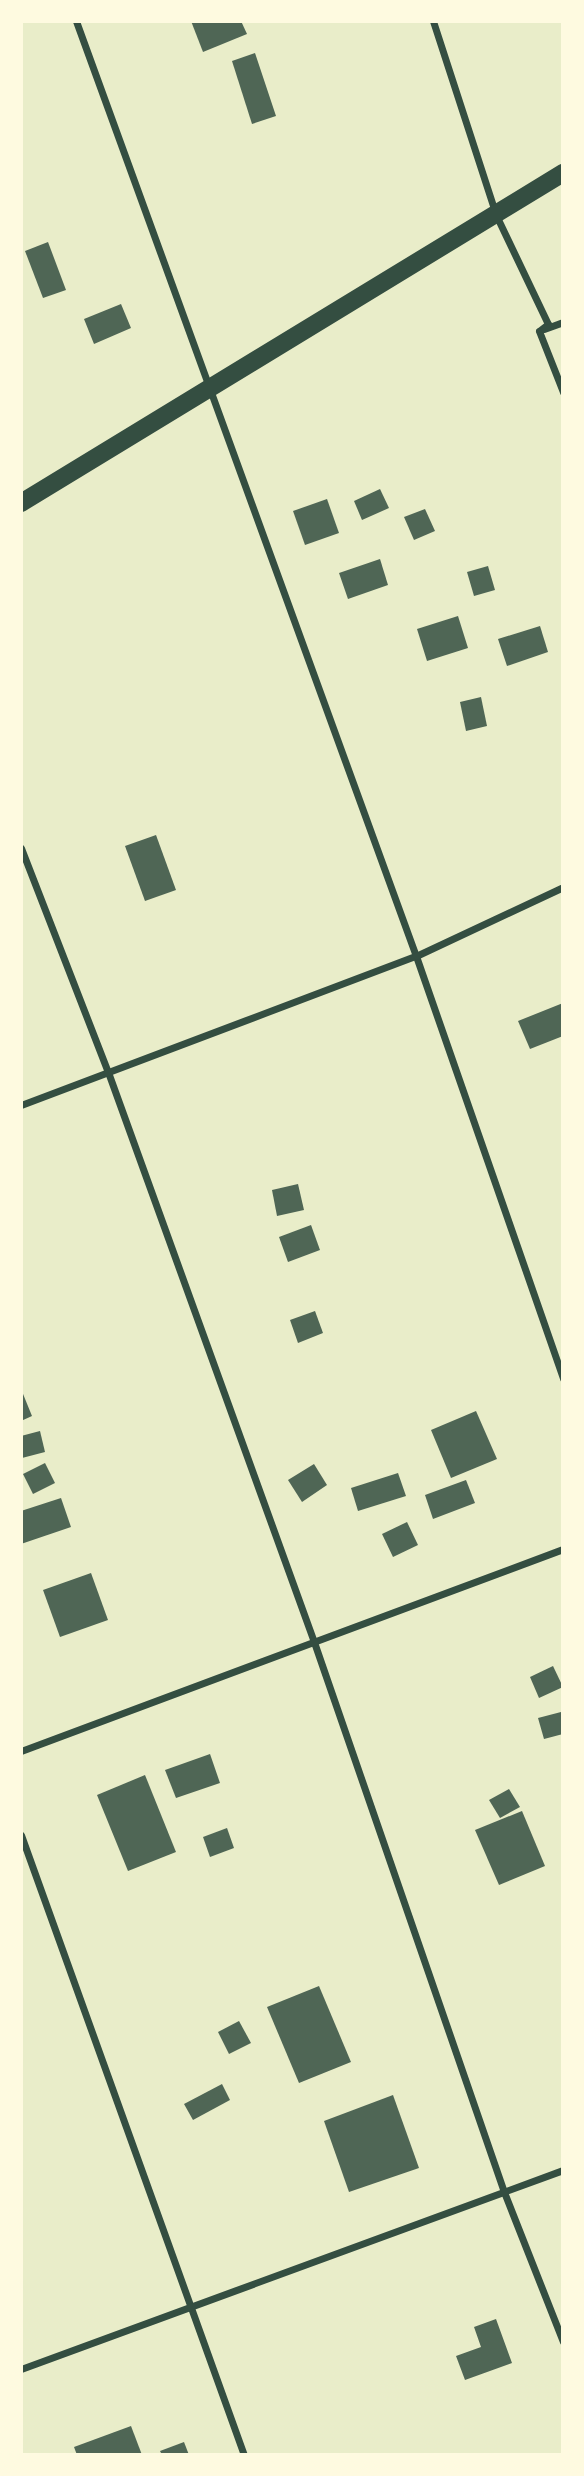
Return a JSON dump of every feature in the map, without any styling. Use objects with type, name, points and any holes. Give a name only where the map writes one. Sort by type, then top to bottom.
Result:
[{"type":"main road","points":[[21,503],[209,391],[563,173]]},
{"type":"street","points":[[76,21],[416,956],[563,1379]]},
{"type":"street","points":[[433,21],[496,215],[548,324],[539,331]]},
{"type":"street","points":[[539,331],[563,322]]},
{"type":"street","points":[[539,331],[563,393]]},
{"type":"street","points":[[21,848],[108,1072],[314,1642],[504,2192],[563,2342]]},
{"type":"street","points":[[21,1105],[416,956],[563,887]]},
{"type":"street","points":[[21,1751],[563,1549]]},
{"type":"street","points":[[21,1835],[244,2455]]},
{"type":"street","points":[[21,2369],[563,2170]]},
{"type":"building","points":[[191,21],[241,21],[247,34],[203,52]]},
{"type":"building","points":[[255,53],[276,116],[252,124],[232,61]]},
{"type":"building","points":[[48,242],[66,290],[43,298],[25,251]]},
{"type":"building","points":[[121,304],[131,328],[94,344],[84,319]]},
{"type":"building","points":[[380,489],[389,508],[362,520],[354,501]]},
{"type":"building","points":[[327,499],[339,533],[305,545],[293,511]]},
{"type":"building","points":[[425,509],[435,531],[414,540],[404,517]]},
{"type":"building","points":[[380,559],[388,585],[348,599],[339,573]]},
{"type":"building","points":[[488,566],[495,590],[474,596],[467,572]]},
{"type":"building","points":[[458,616],[468,648],[427,661],[417,629]]},
{"type":"building","points":[[540,626],[548,652],[507,666],[498,639]]},
{"type":"building","points":[[481,697],[487,726],[466,731],[460,702]]},
{"type":"building","points":[[156,835],[176,890],[145,901],[125,846]]},
{"type":"building","points":[[563,1003],[563,1036],[530,1049],[518,1021]]},
{"type":"building","points":[[298,1184],[304,1210],[277,1216],[272,1190]]},
{"type":"building","points":[[311,1225],[320,1250],[288,1262],[279,1237]]},
{"type":"building","points":[[315,1311],[323,1333],[298,1343],[290,1320]]},
{"type":"building","points":[[21,1389],[32,1416],[21,1421]]},
{"type":"building","points":[[476,1411],[497,1459],[451,1478],[431,1430]]},
{"type":"building","points":[[40,1431],[45,1452],[22,1458],[21,1436]]},
{"type":"building","points":[[45,1463],[55,1483],[33,1494],[23,1474]]},
{"type":"building","points":[[314,1464],[327,1485],[302,1502],[288,1480]]},
{"type":"building","points":[[398,1473],[406,1496],[358,1511],[351,1488]]},
{"type":"building","points":[[466,1480],[475,1503],[433,1519],[425,1495]]},
{"type":"building","points":[[61,1498],[71,1527],[21,1544],[21,1511]]},
{"type":"building","points":[[407,1522],[418,1545],[393,1557],[382,1534]]},
{"type":"building","points":[[91,1573],[108,1620],[60,1637],[43,1590]]},
{"type":"building","points":[[553,1666],[563,1687],[539,1698],[530,1677]]},
{"type":"building","points":[[561,1712],[563,1734],[544,1739],[538,1718]]},
{"type":"building","points":[[210,1754],[220,1783],[176,1798],[165,1770]]},
{"type":"building","points":[[145,1775],[176,1852],[128,1871],[97,1795]]},
{"type":"building","points":[[509,1789],[520,1807],[500,1818],[489,1800]]},
{"type":"building","points":[[522,1811],[545,1866],[499,1885],[475,1830]]},
{"type":"building","points":[[227,1828],[234,1848],[210,1857],[203,1837]]},
{"type":"building","points":[[319,1986],[351,2062],[299,2083],[267,2007]]},
{"type":"building","points":[[239,2021],[251,2043],[229,2054],[218,2032]]},
{"type":"building","points":[[222,2084],[230,2100],[193,2120],[184,2104]]},
{"type":"building","points":[[393,2095],[419,2168],[349,2192],[324,2121]]},
{"type":"building","points":[[496,2319],[512,2363],[465,2380],[456,2356],[481,2347],[474,2327]]},
{"type":"building","points":[[131,2426],[142,2455],[77,2455],[74,2447]]},
{"type":"building","points":[[184,2442],[189,2455],[162,2455],[160,2451]]}]
